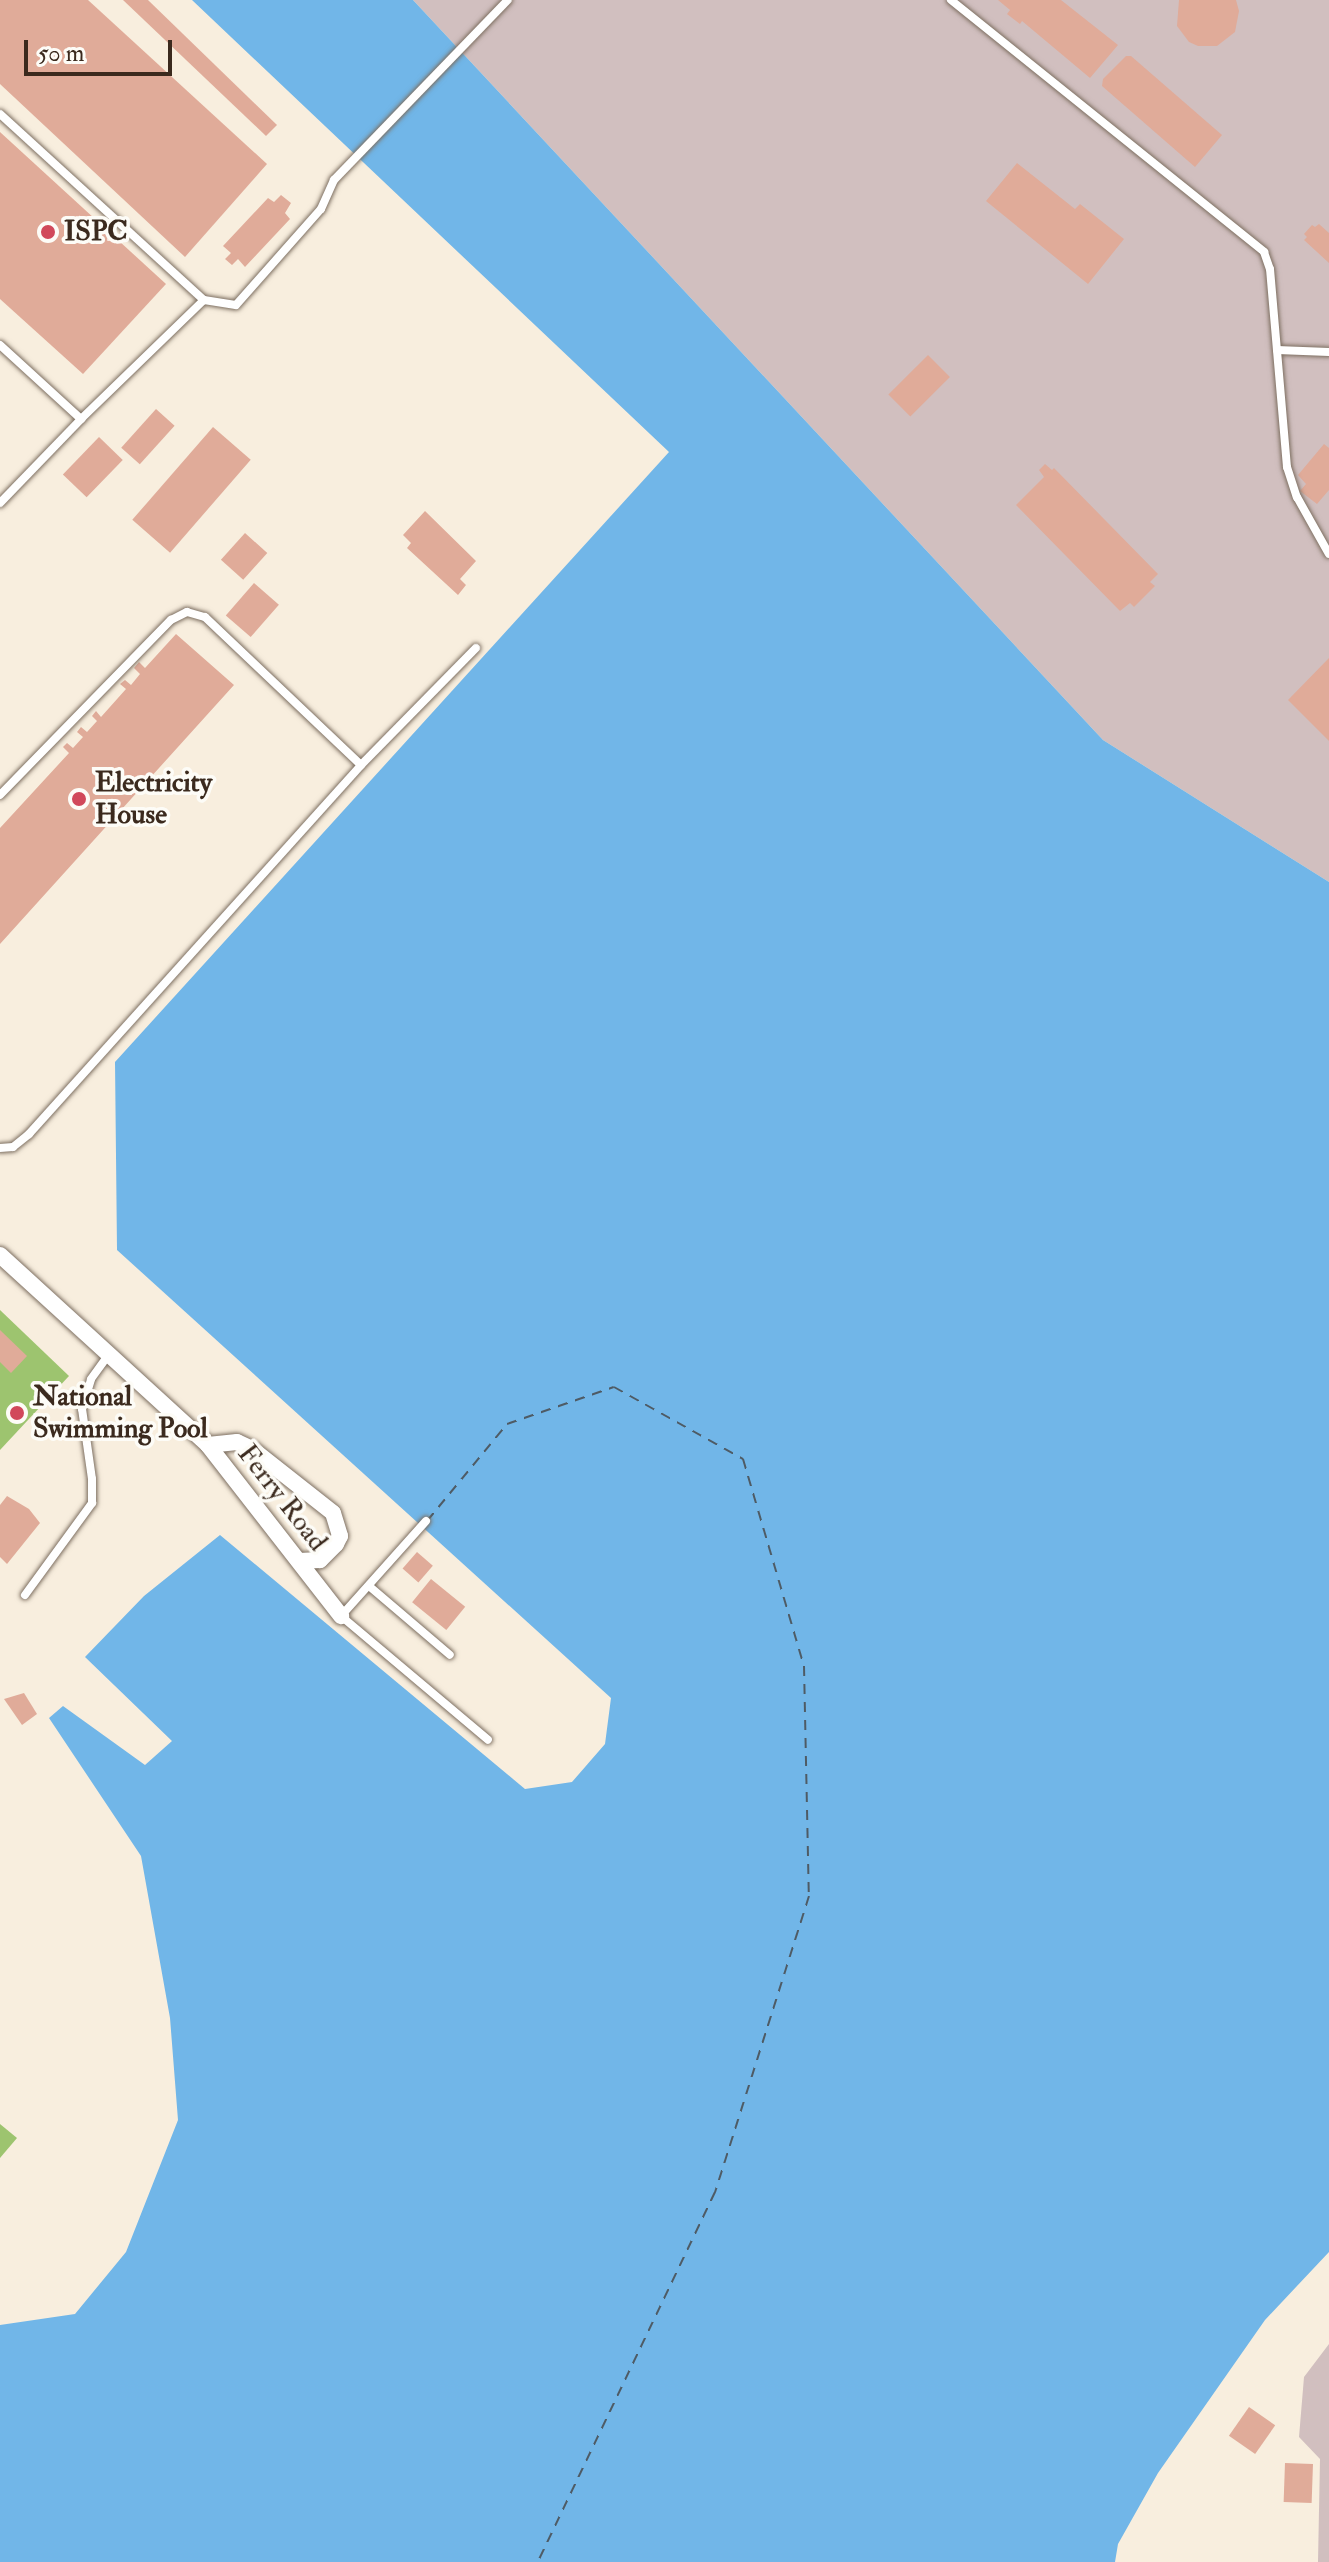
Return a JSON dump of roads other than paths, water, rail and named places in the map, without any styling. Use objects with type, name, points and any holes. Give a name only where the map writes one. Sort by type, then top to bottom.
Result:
[{"type":"street","name":"Ferry Road","points":[[0,1255],[208,1445],[341,1616]]},
{"type":"street","points":[[208,1445],[237,1442],[252,1449],[333,1513],[340,1536],[336,1544],[320,1560],[299,1561]]},
{"type":"lane","points":[[0,114],[204,300],[236,305],[321,209],[334,180],[508,0]]},
{"type":"lane","points":[[951,0],[1264,252],[1270,269],[1287,467],[1297,497],[1329,554]]},
{"type":"lane","points":[[0,503],[81,419],[204,300]]},
{"type":"lane","points":[[0,345],[81,419]]},
{"type":"lane","points":[[1277,350],[1329,352]]},
{"type":"lane","points":[[0,795],[171,620],[187,612],[205,617],[361,765]]},
{"type":"lane","points":[[0,1148],[13,1147],[29,1134],[361,765],[476,648]]},
{"type":"lane","points":[[25,1595],[92,1503],[92,1479],[82,1409],[91,1379],[110,1354]]},
{"type":"lane","points":[[426,1521],[341,1616],[488,1740]]},
{"type":"lane","points":[[369,1586],[450,1655]]},
{"type":"water","points":[[192,0],[413,0],[1103,740],[1329,882],[1329,2252],[1265,2320],[1158,2473],[1118,2544],[1115,2562],[0,2562],[0,2325],[75,2314],[126,2252],[178,2120],[170,2018],[141,1856],[49,1718],[63,1706],[145,1765],[172,1741],[85,1657],[144,1596],[220,1535],[525,1789],[572,1782],[605,1744],[611,1698],[117,1250],[115,1062],[669,452]]},
{"type":"place","name":"ISPC","points":[[48,232]]},
{"type":"place","name":"Electricity House","points":[[79,799]]},
{"type":"place","name":"National Swimming Pool","points":[[17,1413]]}]
